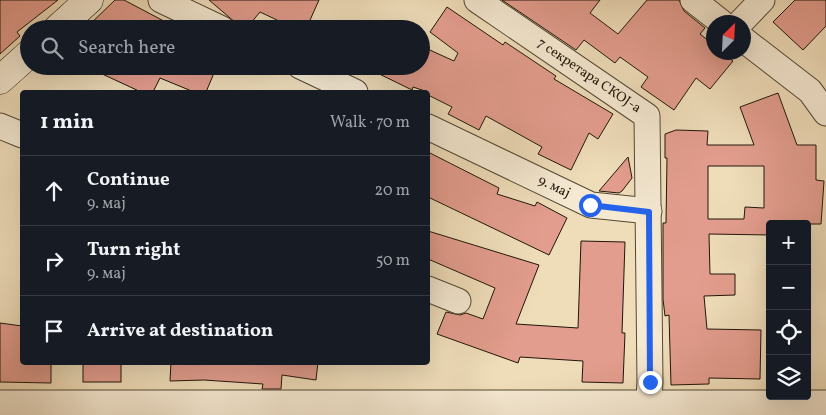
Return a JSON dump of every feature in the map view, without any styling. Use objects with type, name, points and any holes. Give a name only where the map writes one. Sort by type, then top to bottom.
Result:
[{"type":"street","points":[[67,20],[89,0]]},
{"type":"street","points":[[161,0],[203,20]]},
{"type":"street","name":"7 секретара СКОЈ-а","points":[[477,0],[647,116],[649,212]]},
{"type":"street","points":[[693,0],[713,15]]},
{"type":"street","points":[[748,15],[762,0]]},
{"type":"street","points":[[751,45],[810,91],[826,113]]},
{"type":"street","points":[[0,80],[20,62]]},
{"type":"street","points":[[319,75],[351,90]]},
{"type":"street","points":[[0,126],[20,134]]},
{"type":"street","name":"9. мај","points":[[430,128],[590,205],[649,212]]},
{"type":"street","points":[[648,409],[649,212]]},
{"type":"street","points":[[430,290],[458,301]]},
{"type":"street","points":[[0,403],[29,409],[648,409],[826,404]]},
{"type":"building","points":[[0,0],[58,0],[32,20],[20,20],[20,30],[17,32],[20,36],[0,54]]},
{"type":"building","points":[[115,0],[124,0],[162,20],[94,20]]},
{"type":"building","points":[[209,0],[319,0],[310,20],[277,20],[260,12],[253,20],[232,20]]},
{"type":"building","points":[[502,0],[600,0],[590,13],[618,34],[647,0],[679,0],[684,11],[705,28],[700,34],[706,39],[706,60],[733,61],[710,89],[696,78],[674,110],[641,87],[648,77],[620,57],[615,63],[584,40],[576,50]]},
{"type":"building","points":[[795,0],[826,0],[826,26],[803,50],[773,22]]},
{"type":"building","points":[[447,7],[503,45],[505,42],[556,76],[554,79],[613,114],[598,139],[589,133],[571,170],[538,154],[542,147],[486,116],[479,130],[448,114],[452,107],[430,96],[430,90],[413,87],[412,90],[381,75],[430,75],[430,50],[454,61],[458,53],[430,32]]},
{"type":"building","points":[[104,75],[213,75],[207,90],[189,90],[160,78],[154,90],[137,90]]},
{"type":"building","points":[[778,93],[797,145],[816,145],[816,180],[824,181],[821,224],[811,224],[811,220],[766,220],[766,235],[709,234],[710,274],[735,274],[735,295],[704,296],[707,329],[761,330],[760,379],[709,378],[709,384],[671,385],[669,315],[665,316],[663,299],[663,223],[666,223],[667,158],[665,158],[665,134],[676,130],[708,131],[707,145],[754,145],[740,107]],"holes":[[[708,166],[764,166],[764,208],[745,207],[744,219],[708,219]]]},
{"type":"building","points":[[430,153],[499,188],[497,194],[535,206],[537,202],[567,218],[549,255],[430,198]]},
{"type":"building","points":[[628,157],[632,178],[622,191],[619,193],[599,191]]},
{"type":"building","points":[[430,232],[539,265],[516,324],[578,328],[581,241],[625,242],[622,333],[625,333],[623,383],[582,382],[583,361],[520,357],[518,363],[437,334],[446,312],[460,315],[466,313],[483,319],[495,288],[430,260]]},
{"type":"building","points":[[0,323],[20,326],[20,365],[51,365],[51,383],[0,382]]},
{"type":"building","points":[[83,365],[121,365],[121,382],[83,382]]},
{"type":"building","points":[[171,365],[318,365],[316,380],[282,375],[281,389],[262,389],[263,384],[204,380],[170,381]]},
{"type":"route","points":[[590,205],[649,212],[650,382]]}]
